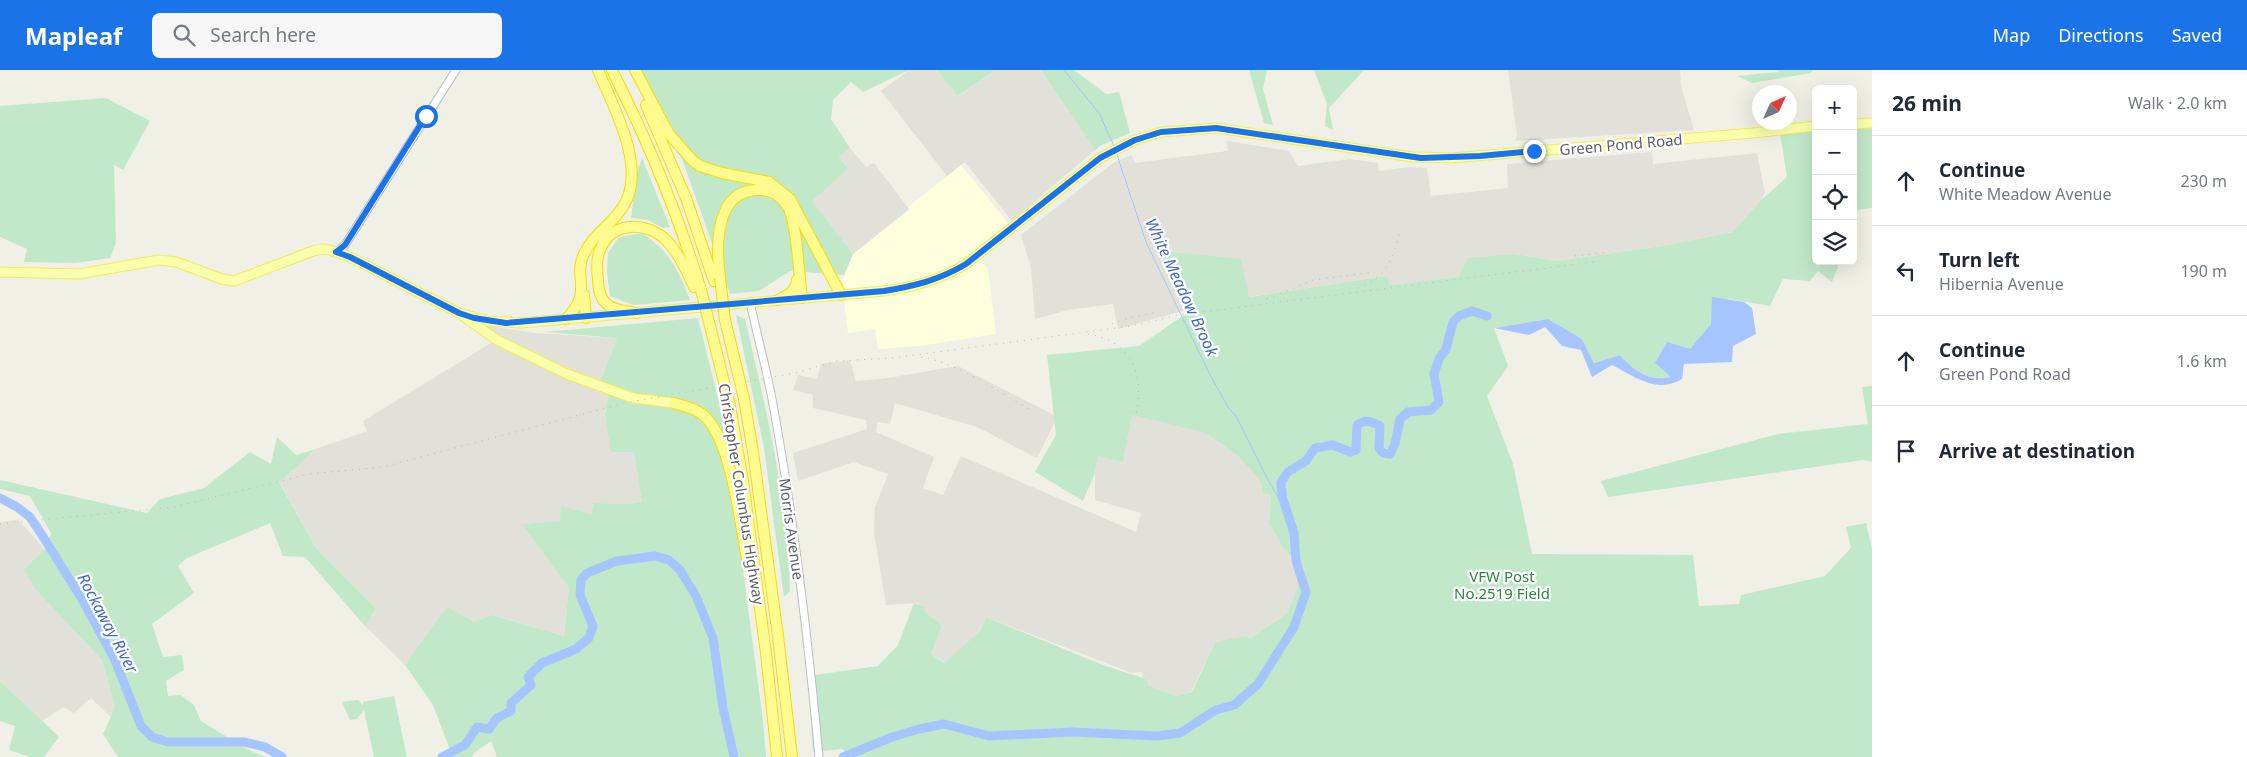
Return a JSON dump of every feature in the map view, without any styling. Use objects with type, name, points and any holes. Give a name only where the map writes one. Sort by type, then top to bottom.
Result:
[{"type":"highway","points":[[586,318],[581,268],[584,252],[625,204],[630,192],[631,179],[626,142],[598,70]]},
{"type":"highway","points":[[612,70],[643,134],[667,191],[698,289]]},
{"type":"highway","points":[[629,70],[676,173],[717,280]]},
{"type":"highway","points":[[635,70],[669,134],[693,161],[700,166],[722,173],[769,182],[790,199],[840,294]]},
{"type":"highway","points":[[717,280],[717,249],[725,212],[735,200],[753,190],[764,190],[777,195],[789,209],[794,224],[802,298]]},
{"type":"highway","points":[[636,313],[613,309],[601,295],[598,284],[598,254],[607,238],[621,228],[642,226],[664,238],[698,289]]},
{"type":"highway","points":[[778,300],[797,286],[798,271]]},
{"type":"highway","name":"Christopher Columbus Highway","points":[[717,280],[744,399],[756,469],[791,753]]},
{"type":"highway","points":[[566,319],[579,303],[582,287]]},
{"type":"highway","name":"Christopher Columbus Highway","points":[[698,289],[715,340],[730,406],[743,481],[766,653],[777,757]]},
{"type":"highway","points":[[674,403],[692,408],[708,419],[714,427],[725,452],[766,653]]},
{"type":"main road","points":[[1857,124],[1872,123]]},
{"type":"main road","name":"Green Pond Road","points":[[459,313],[498,323],[521,323],[910,288],[948,274],[980,253],[1086,169],[1110,153],[1126,144],[1161,132],[1216,128],[1413,157],[1452,158],[1812,126]]},
{"type":"main road","points":[[0,272],[79,274],[159,260],[176,262],[222,279],[234,281],[322,249],[350,257],[459,313],[497,340],[567,374],[633,398],[674,403]]},
{"type":"street","points":[[336,252],[345,245],[456,70]]},
{"type":"street","name":"Morris Avenue","points":[[750,302],[770,393],[784,471],[812,683],[819,757]]},
{"type":"shaded area","points":[[909,70],[937,70],[959,96],[995,70],[1041,70],[1095,150],[1012,221],[965,162],[947,176],[881,91]]},
{"type":"shaded area","points":[[1508,70],[1680,70],[1681,86],[1694,130],[1515,141],[1517,135]]},
{"type":"shaded area","points":[[1227,141],[1289,151],[1298,166],[1349,159],[1378,163],[1379,171],[1409,167],[1427,168],[1431,196],[1508,188],[1507,164],[1652,152],[1653,164],[1757,153],[1765,193],[1733,232],[1662,246],[1557,261],[1515,254],[1458,277],[1390,285],[1387,276],[1248,297],[1163,264],[1186,310],[1118,329],[1113,304],[1068,310],[1035,319],[1031,268],[1021,235],[1113,163],[1131,155],[1135,163],[1228,151]]},
{"type":"shaded area","points":[[850,148],[866,167],[874,163],[909,209],[853,254],[811,201],[848,169],[839,157]]},
{"type":"shaded area","points":[[961,165],[1009,224],[974,250],[988,269],[996,334],[919,346],[878,349],[875,329],[848,333],[842,283],[853,254],[909,210],[908,207]]},
{"type":"shaded area","points":[[482,325],[536,333],[617,338],[598,388],[609,391],[634,452],[643,502],[630,504],[594,503],[591,514],[561,507],[561,521],[523,524],[569,588],[564,636],[493,615],[433,643],[405,665],[365,626],[376,608],[316,548],[279,481],[316,449],[367,431],[363,421],[501,337]]},
{"type":"shaded area","points":[[850,360],[856,381],[888,378],[958,366],[1054,415],[1055,422],[1037,458],[977,427],[895,403],[890,424],[877,422],[876,432],[934,457],[923,488],[943,495],[961,456],[1136,532],[1141,513],[1095,500],[1095,473],[1098,456],[1123,461],[1132,414],[1206,433],[1239,457],[1259,479],[1264,494],[1271,495],[1269,523],[1284,550],[1305,568],[1287,613],[1251,640],[1215,642],[1191,692],[1177,696],[1149,686],[1141,672],[1132,673],[986,617],[981,630],[945,663],[931,654],[942,626],[924,612],[918,603],[886,605],[874,532],[875,508],[888,474],[854,462],[798,481],[793,453],[867,429],[866,420],[813,408],[813,395],[793,390],[798,375],[817,379],[821,364]]},
{"type":"shaded area","points":[[18,520],[45,549],[37,591],[102,660],[115,707],[111,717],[91,698],[74,713],[63,707],[42,721],[0,681],[0,522]]},
{"type":"green space","points":[[640,70],[909,70],[863,92],[851,82],[833,100],[831,119],[850,148],[839,157],[848,169],[812,201],[853,254],[844,275],[790,271],[759,291],[730,294],[682,159]]},
{"type":"green space","points":[[937,70],[995,70],[958,96]]},
{"type":"green space","points":[[1041,70],[1074,70],[1106,94],[1119,92],[1130,133],[1095,150]]},
{"type":"green space","points":[[1249,70],[1267,70],[1263,89],[1273,125],[1264,123]]},
{"type":"green space","points":[[1314,70],[1364,70],[1329,108],[1333,130],[1325,126],[1327,104]]},
{"type":"green space","points":[[1779,70],[1813,70],[1811,73],[1752,83],[1737,76],[1778,72]]},
{"type":"green space","points":[[106,98],[150,121],[123,170],[114,165],[116,243],[110,258],[75,263],[24,262],[27,249],[0,237],[0,106]]},
{"type":"green space","points":[[1872,128],[1872,208],[1857,210],[1857,130]]},
{"type":"green space","name":"VFW Post No.2519 Field","points":[[1812,130],[1812,265],[1838,265],[1832,282],[1818,271],[1810,281],[1783,279],[1770,306],[1729,299],[1672,377],[1649,377],[1637,371],[1620,355],[1594,363],[1582,339],[1548,319],[1494,328],[1508,366],[1487,396],[1513,464],[1532,554],[1693,555],[1699,606],[1739,604],[1741,595],[1825,576],[1851,548],[1846,527],[1866,523],[1872,549],[1872,757],[850,757],[842,749],[813,752],[808,676],[878,666],[898,645],[914,603],[924,607],[925,612],[942,626],[931,654],[944,663],[981,630],[986,617],[1103,665],[1146,679],[1149,686],[1177,696],[1192,692],[1215,642],[1245,636],[1251,639],[1287,613],[1305,568],[1284,550],[1269,523],[1271,495],[1264,494],[1259,479],[1239,457],[1206,433],[1132,415],[1123,462],[1098,456],[1095,473],[1083,501],[1035,472],[1056,435],[1047,355],[1139,346],[1187,313],[1163,264],[1172,252],[1241,259],[1249,297],[1387,276],[1390,285],[1458,277],[1468,258],[1515,254],[1557,261],[1662,246],[1733,232],[1760,201],[1787,177],[1780,133]]},
{"type":"green space","points":[[642,158],[670,227],[663,228],[648,220],[631,218],[637,172]]},
{"type":"green space","points":[[642,233],[660,247],[672,262],[690,300],[633,305],[610,296],[607,274],[608,253],[619,237]]},
{"type":"green space","points":[[736,315],[745,319],[775,454],[788,557],[790,591],[784,597],[764,448]]},
{"type":"green space","points":[[698,318],[719,402],[728,457],[763,721],[766,757],[497,757],[491,741],[474,753],[472,757],[446,757],[450,750],[433,705],[405,665],[447,607],[474,622],[492,615],[564,636],[569,588],[522,524],[560,521],[561,506],[591,514],[594,503],[630,504],[642,502],[634,452],[611,452],[605,415],[609,392],[598,388],[617,338],[545,332]]},
{"type":"green space","points":[[1872,386],[1872,462],[1863,460],[1608,497],[1601,481],[1778,434],[1868,424],[1862,387]]},
{"type":"green space","points":[[277,437],[296,455],[316,449],[279,482],[316,548],[376,608],[365,626],[305,557],[283,556],[270,523],[187,558],[178,566],[194,593],[152,624],[163,657],[182,655],[184,670],[166,681],[168,696],[181,695],[194,705],[201,721],[247,749],[265,757],[118,757],[103,734],[115,707],[102,660],[37,591],[24,570],[45,549],[51,533],[30,496],[0,489],[0,480],[147,513],[160,499],[204,488],[250,452],[271,464]]},
{"type":"green space","points":[[0,681],[59,737],[44,757],[30,757],[9,750],[15,726],[0,721]]},
{"type":"green space","points":[[394,696],[407,757],[374,757],[364,710],[357,719],[350,720],[342,702],[358,700],[363,705],[363,702]]},
{"type":"water","points":[[1712,297],[1744,302],[1752,308],[1756,334],[1733,346],[1732,362],[1684,364],[1682,379],[1664,385],[1638,379],[1612,365],[1592,377],[1581,350],[1562,346],[1545,327],[1529,335],[1494,328],[1548,319],[1582,339],[1594,363],[1620,355],[1630,366],[1642,374],[1656,378],[1671,377],[1655,363],[1667,342],[1690,349],[1711,324]]},
{"type":"waterway","name":"White Meadow Brook","points":[[1064,70],[1099,113],[1114,146]]},
{"type":"waterway","name":"White Meadow Brook","points":[[1117,155],[1146,242],[1209,373],[1228,407],[1236,416],[1268,480],[1287,512]]},
{"type":"waterway","points":[[843,757],[892,737],[944,724],[989,736],[1073,732],[1157,736],[1180,733],[1216,710],[1234,705],[1258,684],[1294,627],[1306,592],[1296,561],[1294,533],[1282,496],[1281,482],[1288,472],[1306,461],[1315,448],[1333,445],[1350,452],[1356,450],[1357,425],[1366,421],[1380,426],[1379,448],[1383,453],[1390,454],[1395,444],[1400,419],[1408,412],[1431,410],[1439,402],[1434,374],[1439,359],[1446,349],[1453,322],[1459,316],[1472,311],[1487,316]]},
{"type":"waterway","name":"Rockaway River","points":[[0,498],[30,517],[42,535],[83,601],[114,658],[141,726],[152,737],[168,742],[244,742],[265,747],[282,757]]},
{"type":"waterway","points":[[442,757],[465,745],[477,727],[489,729],[497,718],[511,711],[511,703],[531,685],[528,677],[542,663],[576,649],[589,638],[593,626],[580,595],[581,580],[587,573],[617,561],[655,556],[669,560],[680,570],[696,596],[713,638],[723,708],[734,757]]},
{"type":"railway","points":[[1358,288],[1381,274],[1391,260],[1399,234]]},
{"type":"railway","points":[[1575,256],[1610,252]]},
{"type":"railway","points":[[0,524],[174,507],[309,474],[383,467],[629,402],[796,373],[836,361],[893,358],[1131,326],[1179,315],[1594,262]]},
{"type":"railway","points":[[1267,299],[1313,280],[1375,272]]},
{"type":"railway","points":[[1112,324],[1128,318],[1158,312]]},
{"type":"railway","points":[[1088,334],[1104,338],[1117,345],[1133,364],[1137,376],[1138,390],[1135,419]]},
{"type":"railway","points":[[921,357],[935,360],[963,371],[1031,410]]},
{"type":"route","points":[[426,116],[345,245],[336,252],[350,257],[459,313],[488,321],[506,323],[884,291],[922,285],[966,264],[1100,158],[1135,140],[1161,132],[1185,128],[1216,128],[1421,158],[1452,158],[1534,151]]}]
